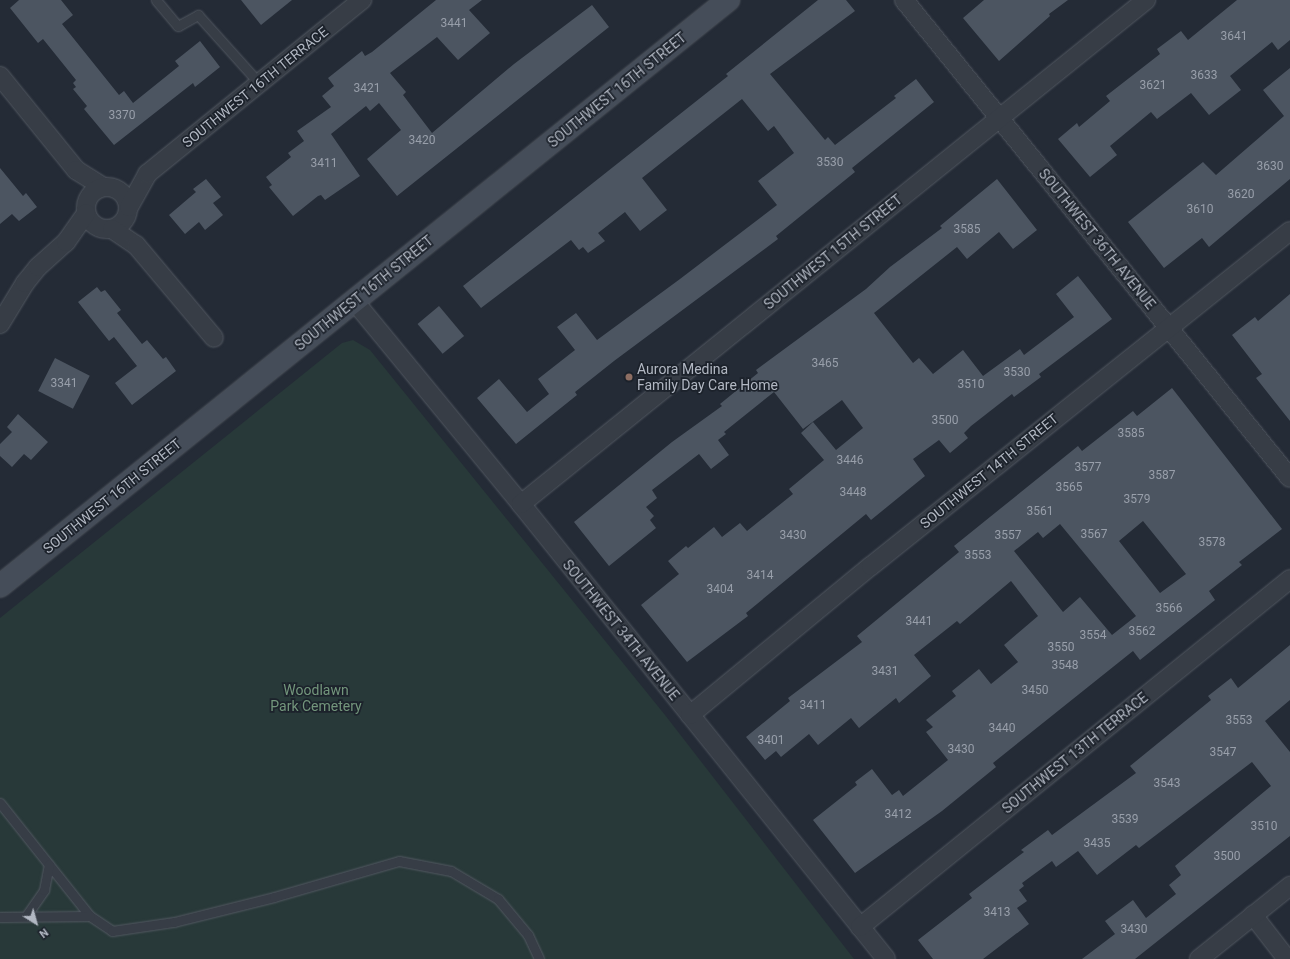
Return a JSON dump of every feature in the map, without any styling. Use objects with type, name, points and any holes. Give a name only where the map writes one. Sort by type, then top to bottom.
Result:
[{"type":"street","name":"SOUTHWEST 16TH TERRACE","points":[[109,187],[147,174],[362,0]]},
{"type":"street","name":"SOUTHWEST 16TH STREET","points":[[0,586],[355,302],[728,0]]},
{"type":"street","name":"SOUTHWEST 36TH AVENUE","points":[[904,0],[1168,329],[1290,478]]},
{"type":"street","name":"SOUTHWEST 15TH STREET","points":[[521,504],[1146,0]]},
{"type":"street","points":[[0,76],[76,170],[124,195],[136,245]]},
{"type":"street","points":[[76,170],[88,220],[136,245],[214,338]]},
{"type":"street","name":"SOUTHWEST 16TH TERRACE","points":[[128,211],[147,174]]},
{"type":"street","points":[[0,324],[24,283],[38,267],[66,242],[93,192],[109,187]]},
{"type":"street","points":[[66,242],[124,221],[128,211]]},
{"type":"street","name":"SOUTHWEST 14TH STREET","points":[[690,715],[877,561],[1290,230]]},
{"type":"street","name":"SOUTHWEST 34TH AVENUE","points":[[355,302],[521,504],[886,959]]},
{"type":"street","name":"SOUTHWEST 13TH TERRACE","points":[[860,927],[1290,579]]},
{"type":"street","points":[[1199,959],[1290,886]]},
{"type":"street","points":[[1253,916],[1287,959]]},
{"type":"lane","points":[[156,0],[178,26],[198,15],[260,84]]},
{"type":"lane","points":[[0,803],[90,916],[112,931],[174,922],[274,897],[400,861],[451,871],[498,899],[528,935],[539,959]]},
{"type":"lane","points":[[26,916],[44,890],[49,864]]},
{"type":"lane","points":[[0,917],[90,916]]},
{"type":"green space","name":"Woodlawn Park Cemetery","points":[[353,340],[370,350],[665,715],[854,959],[0,959],[0,618],[342,343]]},
{"type":"building","points":[[19,0],[61,0],[73,15],[62,24],[119,95],[124,91],[133,103],[179,66],[175,61],[200,41],[220,67],[195,87],[193,83],[114,145],[84,109],[87,106],[73,89],[76,87],[73,83],[76,80],[43,39],[38,43],[10,8]]},
{"type":"building","points":[[241,0],[292,0],[261,25]]},
{"type":"building","points":[[436,0],[482,0],[469,10],[490,33],[458,60],[437,37],[390,73],[406,92],[403,95],[432,133],[514,64],[592,5],[609,27],[397,196],[367,159],[401,130],[379,103],[370,111],[366,106],[331,134],[360,176],[325,200],[321,195],[318,196],[293,216],[269,187],[272,185],[266,177],[291,157],[288,153],[304,141],[297,131],[331,107],[322,96],[334,86],[328,78],[362,51],[365,56],[372,52]]},
{"type":"building","points":[[818,0],[846,0],[855,11],[770,74],[825,140],[828,137],[835,145],[896,98],[894,96],[916,79],[934,102],[852,168],[855,172],[776,236],[778,239],[614,361],[575,392],[577,395],[516,444],[477,398],[499,379],[527,412],[549,394],[538,379],[575,350],[557,327],[576,313],[597,340],[777,205],[758,181],[794,153],[774,126],[768,131],[742,99],[642,178],[667,210],[640,231],[625,212],[598,233],[605,241],[588,253],[583,247],[579,250],[571,240],[481,308],[463,286],[728,76],[726,74]]},
{"type":"building","points":[[984,0],[1068,0],[1049,14],[1050,16],[999,61],[963,18]]},
{"type":"building","points":[[1237,0],[1290,0],[1290,40],[1278,50],[1272,42],[1230,76],[1241,90],[1209,115],[1191,93],[1157,119],[1151,112],[1110,146],[1117,155],[1090,177],[1058,139],[1077,123],[1079,127],[1110,101],[1106,96],[1160,54],[1157,49],[1181,31],[1188,40]]},
{"type":"building","points":[[1290,68],[1290,179],[1209,247],[1202,238],[1164,268],[1128,222],[1203,162],[1216,175],[1284,116],[1263,90]]},
{"type":"building","points":[[0,168],[23,196],[26,193],[37,207],[19,221],[12,214],[0,224]]},
{"type":"building","points":[[206,179],[221,197],[213,203],[223,215],[205,230],[199,222],[185,234],[169,215],[196,192],[193,189]]},
{"type":"building","points":[[997,179],[1037,230],[1013,249],[999,232],[967,259],[957,247],[874,313],[913,363],[919,358],[933,374],[963,350],[983,376],[1020,349],[1024,355],[1074,317],[1056,294],[1078,276],[1112,319],[1039,374],[1041,377],[1014,397],[1012,394],[971,426],[964,433],[968,438],[950,453],[939,440],[913,459],[925,476],[871,520],[866,514],[746,613],[748,616],[687,662],[641,605],[679,574],[668,561],[686,546],[688,548],[714,527],[722,537],[740,523],[747,531],[793,494],[789,489],[824,460],[801,433],[813,422],[836,450],[863,428],[842,400],[803,429],[774,392],[724,432],[726,434],[718,440],[729,455],[711,469],[699,454],[652,490],[657,498],[646,507],[654,516],[650,520],[656,528],[609,566],[574,522],[672,442],[722,406],[720,404],[758,373],[756,370],[866,289],[890,267],[942,228],[940,226]]},
{"type":"building","points":[[97,287],[101,292],[105,290],[121,310],[117,313],[142,344],[147,340],[163,359],[166,357],[176,371],[132,405],[115,383],[137,366],[114,337],[109,341],[78,302]]},
{"type":"building","points":[[1290,294],[1290,421],[1256,378],[1262,374],[1232,335],[1255,317],[1258,321]]},
{"type":"building","points":[[439,306],[464,336],[443,354],[418,324]]},
{"type":"building","points":[[55,358],[90,376],[73,409],[38,391]]},
{"type":"building","points":[[1172,388],[1282,529],[1239,562],[1242,565],[1209,591],[1215,600],[1140,660],[1133,651],[993,763],[996,767],[942,811],[855,873],[813,820],[857,785],[855,782],[872,769],[892,795],[899,790],[903,796],[948,760],[926,732],[933,727],[926,720],[956,696],[952,691],[979,669],[991,684],[1018,662],[1004,645],[1038,616],[1011,581],[960,624],[957,621],[914,655],[931,676],[899,703],[896,698],[859,728],[851,718],[818,745],[809,734],[781,757],[776,751],[765,760],[746,737],[790,701],[788,698],[862,642],[857,636],[959,552],[954,546],[1078,446],[1082,451],[1133,411],[1137,416]],"holes":[[[1143,521],[1186,574],[1160,593],[1119,541]],[[1060,524],[1136,616],[1112,635],[1080,597],[1063,612],[1014,551],[1038,532],[1043,538]]]},
{"type":"building","points":[[18,414],[48,442],[31,460],[24,454],[12,467],[0,456],[0,444],[12,432],[7,427]]},
{"type":"building","points":[[1290,645],[1290,700],[1265,721],[1290,752],[1290,836],[1135,959],[1082,959],[1115,934],[1105,921],[1133,900],[1146,918],[1176,894],[1169,885],[1181,875],[1175,866],[1271,786],[1252,762],[1139,848],[1136,845],[1097,875],[1078,851],[1056,867],[1052,861],[1022,883],[1024,886],[1019,890],[1027,901],[1017,908],[1029,924],[983,959],[933,959],[918,940],[972,898],[969,894],[1024,852],[1021,850],[1048,830],[1052,835],[1136,773],[1130,766],[1211,700],[1208,696],[1231,678],[1238,688]]},
{"type":"place","name":"Aurora Medina Family Day Care Home","points":[[629,377]]}]
